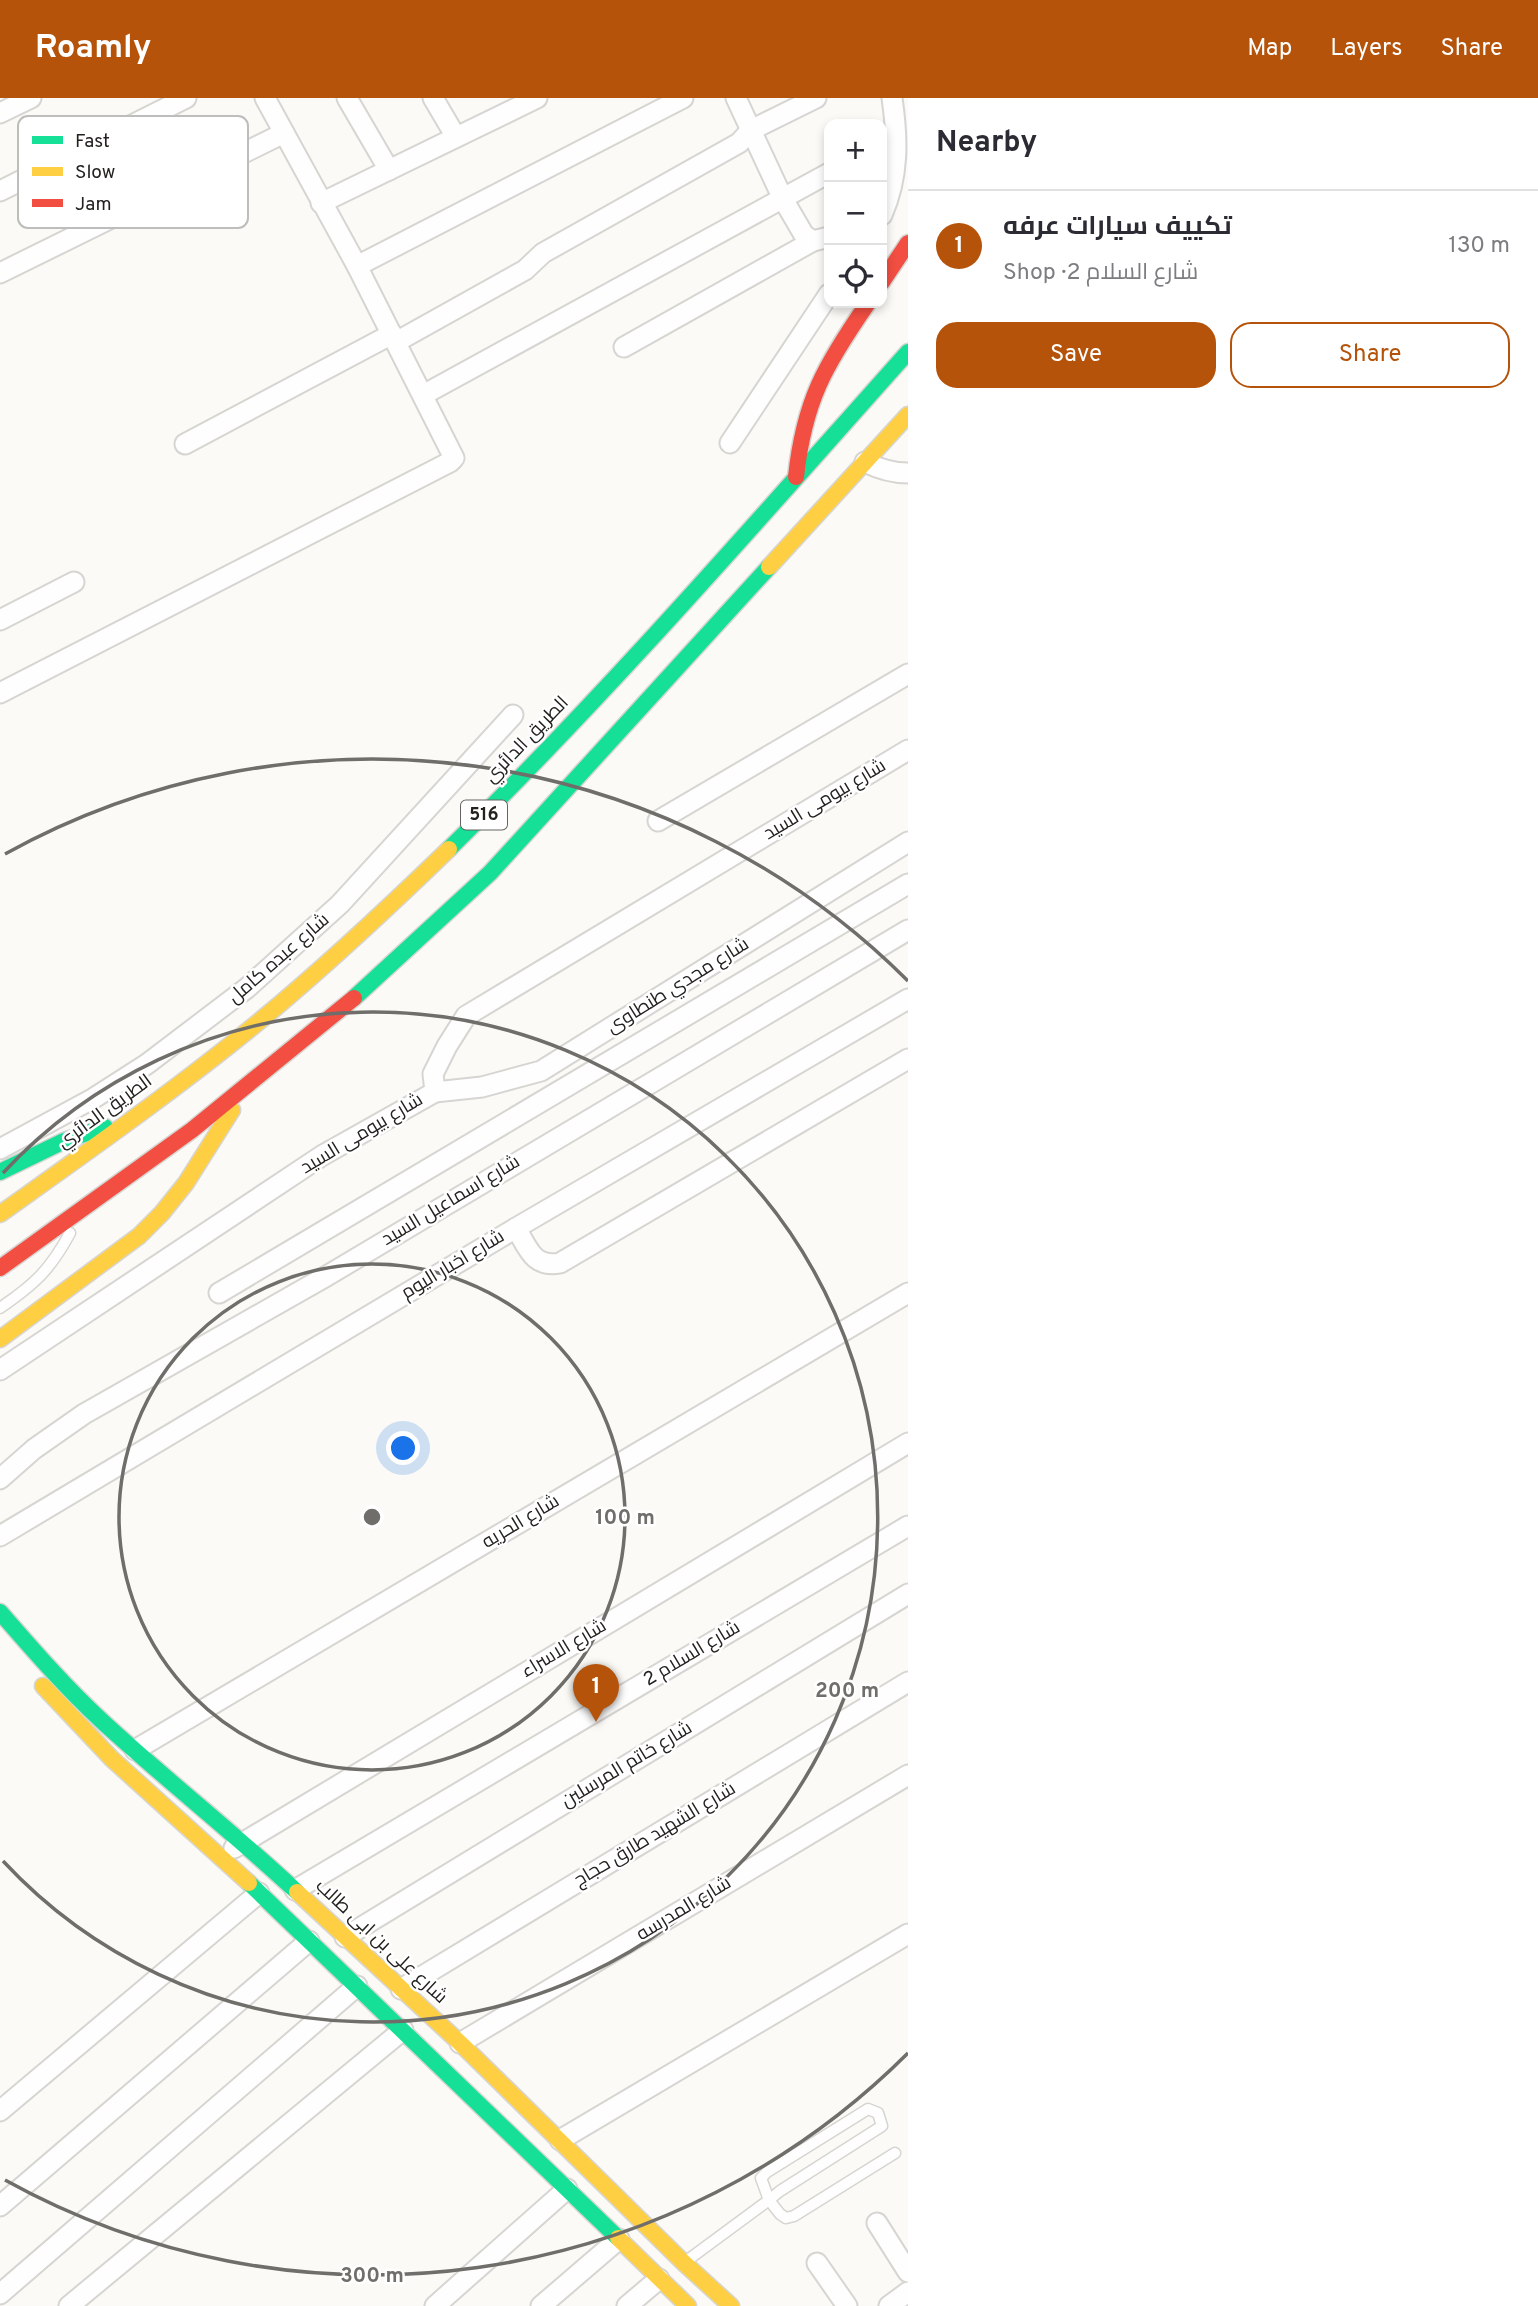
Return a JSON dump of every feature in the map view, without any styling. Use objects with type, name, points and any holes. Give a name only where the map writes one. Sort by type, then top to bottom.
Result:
[{"type":"main road","points":[[887,274],[908,243]]},
{"type":"main road","points":[[796,477],[801,433],[814,391],[834,352],[864,308]]},
{"type":"main road","name":"الطريق الدائري","points":[[0,1214],[221,1052],[334,958],[460,840],[601,692],[908,352]]},
{"type":"main road","name":"516","points":[[0,1268],[81,1213],[246,1088],[392,966],[490,873],[908,415]]},
{"type":"main road","points":[[0,1339],[114,1256],[147,1228],[186,1183],[246,1088]]},
{"type":"main road","points":[[0,1172],[82,1133],[131,1120]]},
{"type":"main road","name":"شارع على بن ابى طالب","points":[[0,1612],[70,1689],[135,1750],[243,1842],[460,2043],[724,2304]]},
{"type":"main road","points":[[34,1677],[112,1759],[221,1856],[688,2306]]},
{"type":"street","points":[[0,113],[31,98]]},
{"type":"street","points":[[150,116],[186,98]]},
{"type":"street","points":[[0,693],[453,461],[454,455],[357,266],[265,98]]},
{"type":"street","points":[[347,98],[389,170]]},
{"type":"street","points":[[433,98],[456,137]]},
{"type":"street","points":[[321,203],[456,137],[508,104],[537,98]]},
{"type":"street","points":[[357,266],[683,98]]},
{"type":"street","points":[[736,98],[783,199],[804,235],[821,239]]},
{"type":"street","points":[[186,444],[525,270],[543,253],[730,149],[751,130],[816,98]]},
{"type":"street","points":[[887,197],[896,166],[889,140],[892,98]]},
{"type":"street","points":[[248,151],[284,133]]},
{"type":"street","points":[[423,395],[824,176]]},
{"type":"street","points":[[0,191],[18,182]]},
{"type":"street","points":[[0,273],[91,228]]},
{"type":"street","points":[[624,347],[821,239]]},
{"type":"street","points":[[730,443],[824,302]]},
{"type":"street","points":[[865,462],[887,471],[908,473]]},
{"type":"street","points":[[0,620],[74,582]]},
{"type":"street","points":[[658,821],[908,674]]},
{"type":"street","name":"شارع عبده كامل","points":[[0,1149],[94,1098],[136,1071],[247,988],[340,904],[513,715]]},
{"type":"street","name":"شارع بيومى السيد","points":[[0,1370],[323,1155],[435,1092],[433,1074],[466,1016],[908,750]]},
{"type":"street","name":"شارع مجدي طنطاوى","points":[[435,1092],[482,1087],[541,1071],[908,842]]},
{"type":"street","name":"شارع اسماعيل السيد","points":[[219,1293],[908,884]]},
{"type":"street","name":"شارع اسماعيل السيد","points":[[0,1479],[34,1449],[84,1414],[325,1277],[908,930]]},
{"type":"street","name":"شارع اخبار اليوم","points":[[0,1536],[516,1228],[908,999]]},
{"type":"street","points":[[516,1228],[537,1261],[548,1265],[560,1263],[908,1059]]},
{"type":"street","name":"شارع الحريه","points":[[135,1750],[908,1293]]},
{"type":"street","name":"شارع الاسراء","points":[[221,1856],[908,1443]]},
{"type":"street","name":"شارع السلام 2","points":[[295,1890],[908,1526]]},
{"type":"street","name":"شارع خاتم المرسلين","points":[[345,1937],[908,1594]]},
{"type":"street","name":"شارع الشهيد طارق حجاج","points":[[401,1989],[908,1682]]},
{"type":"street","name":"شارع المدرسه","points":[[460,2043],[908,1775]]},
{"type":"street","points":[[0,2112],[259,1893]]},
{"type":"street","points":[[560,2140],[908,1934]]},
{"type":"street","points":[[0,2206],[309,1941]]},
{"type":"street","points":[[0,2294],[356,1986]]},
{"type":"street","points":[[69,2306],[402,2030]]},
{"type":"street","points":[[435,2306],[567,2189]]},
{"type":"street","points":[[877,2222],[908,2272]]},
{"type":"street","points":[[541,2306],[619,2239]]},
{"type":"street","points":[[817,2263],[847,2306]]},
{"type":"street","points":[[627,2306],[660,2278]]},
{"type":"street","points":[[889,2306],[908,2292]]},
{"type":"lane","points":[[0,1308],[49,1268],[81,1213]]},
{"type":"lane","points":[[684,2263],[769,2200],[780,2191],[882,2126],[878,2113],[868,2109],[766,2172],[761,2178],[769,2200],[786,2218],[794,2216],[895,2153]]},
{"type":"traffic: fast","points":[[449,849],[625,667],[908,352]]},
{"type":"traffic: fast","points":[[354,998],[490,873],[769,567]]},
{"type":"traffic: fast","points":[[0,1172],[64,1141],[105,1127]]},
{"type":"traffic: fast","points":[[0,1612],[37,1655],[103,1722],[297,1892]]},
{"type":"traffic: fast","points":[[249,1883],[618,2238]]},
{"type":"traffic: slow","points":[[769,567],[908,415]]},
{"type":"traffic: slow","points":[[0,1214],[162,1097],[256,1024],[306,982],[449,849]]},
{"type":"traffic: slow","points":[[0,1339],[139,1236],[186,1183],[232,1110]]},
{"type":"traffic: slow","points":[[43,1686],[112,1759],[249,1883]]},
{"type":"traffic: slow","points":[[297,1892],[460,2043],[731,2306]]},
{"type":"traffic: slow","points":[[618,2238],[688,2306]]},
{"type":"traffic: jam","points":[[887,274],[908,243]]},
{"type":"traffic: jam","points":[[796,477],[805,426],[819,385],[828,365],[865,308]]},
{"type":"traffic: jam","points":[[0,1268],[192,1130],[354,998]]},
{"type":"place","name":"تكييف سيارات عرفه","points":[[596,1722]]}]
